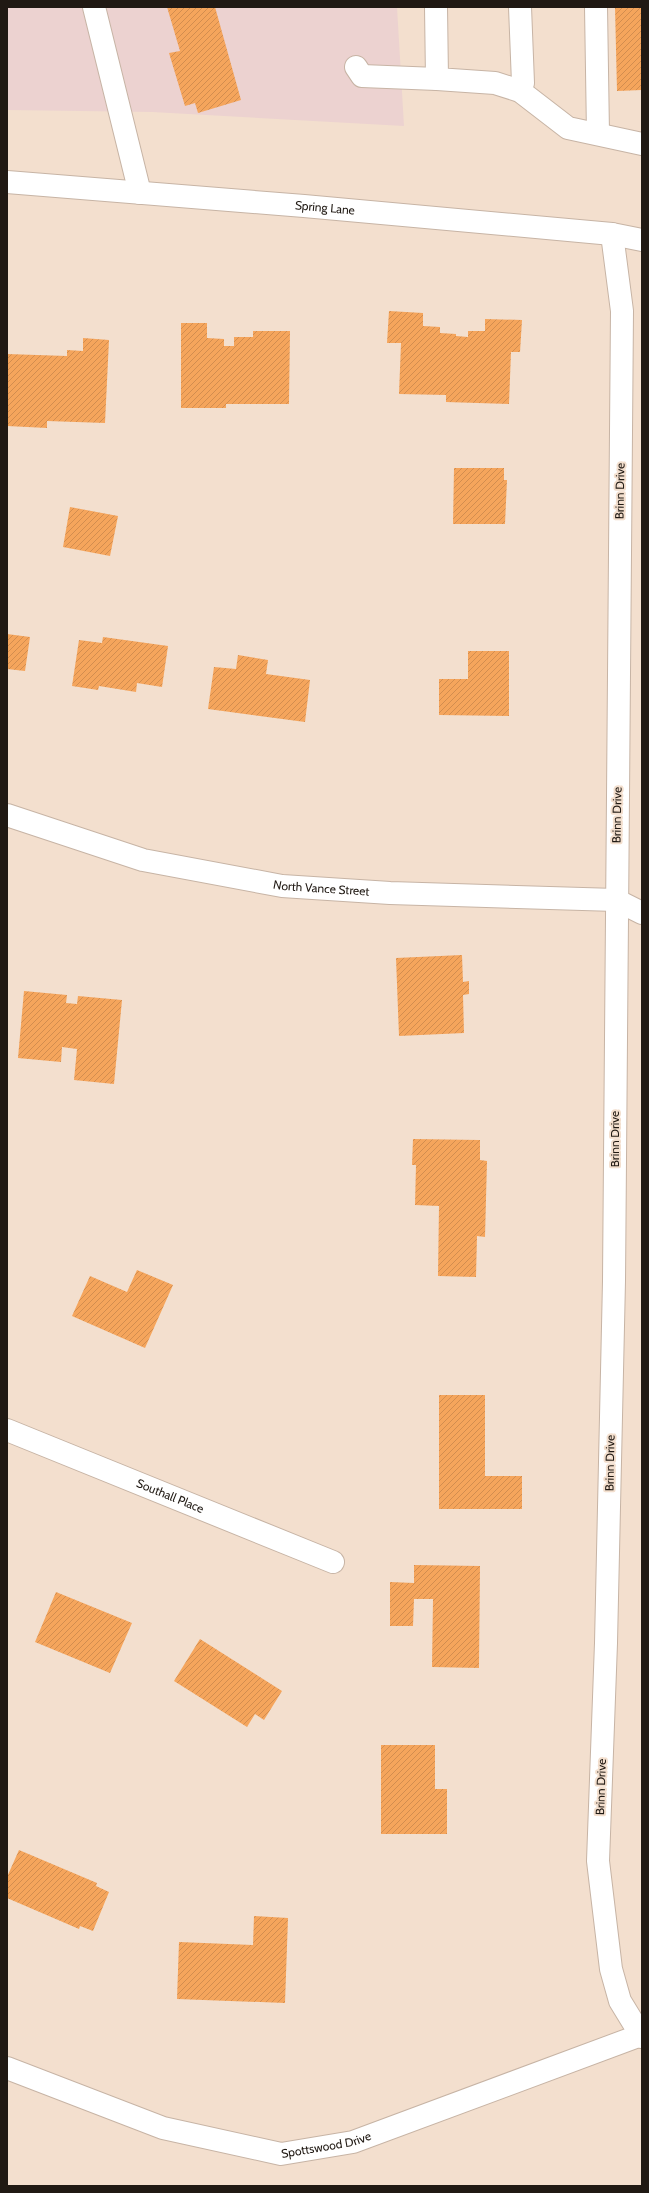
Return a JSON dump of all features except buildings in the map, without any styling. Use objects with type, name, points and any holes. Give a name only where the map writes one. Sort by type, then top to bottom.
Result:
[{"type":"street","points":[[94,7],[140,193]]},
{"type":"street","points":[[436,7],[438,78]]},
{"type":"street","points":[[520,7],[523,83],[520,91]]},
{"type":"street","points":[[596,7],[598,134]]},
{"type":"street","points":[[356,67],[362,76],[438,78],[495,83],[520,91],[568,128],[642,144]]},
{"type":"street","name":"Spring Lane","points":[[7,182],[612,234],[642,240]]},
{"type":"street","name":"Brinn Drive","points":[[612,234],[622,310],[614,1282],[606,1643],[598,1861],[611,1969],[620,2001],[641,2036]]},
{"type":"street","name":"North Vance Street","points":[[7,814],[143,860],[282,886],[390,893],[616,900],[642,913]]},
{"type":"street","name":"Southall Place","points":[[7,1430],[333,1562]]},
{"type":"street","name":"Spottswood Drive","points":[[7,2068],[163,2128],[281,2154],[353,2142],[641,2036]]},
{"type":"shaded area","points":[[7,7],[397,7],[404,126],[152,112],[7,110]]}]
